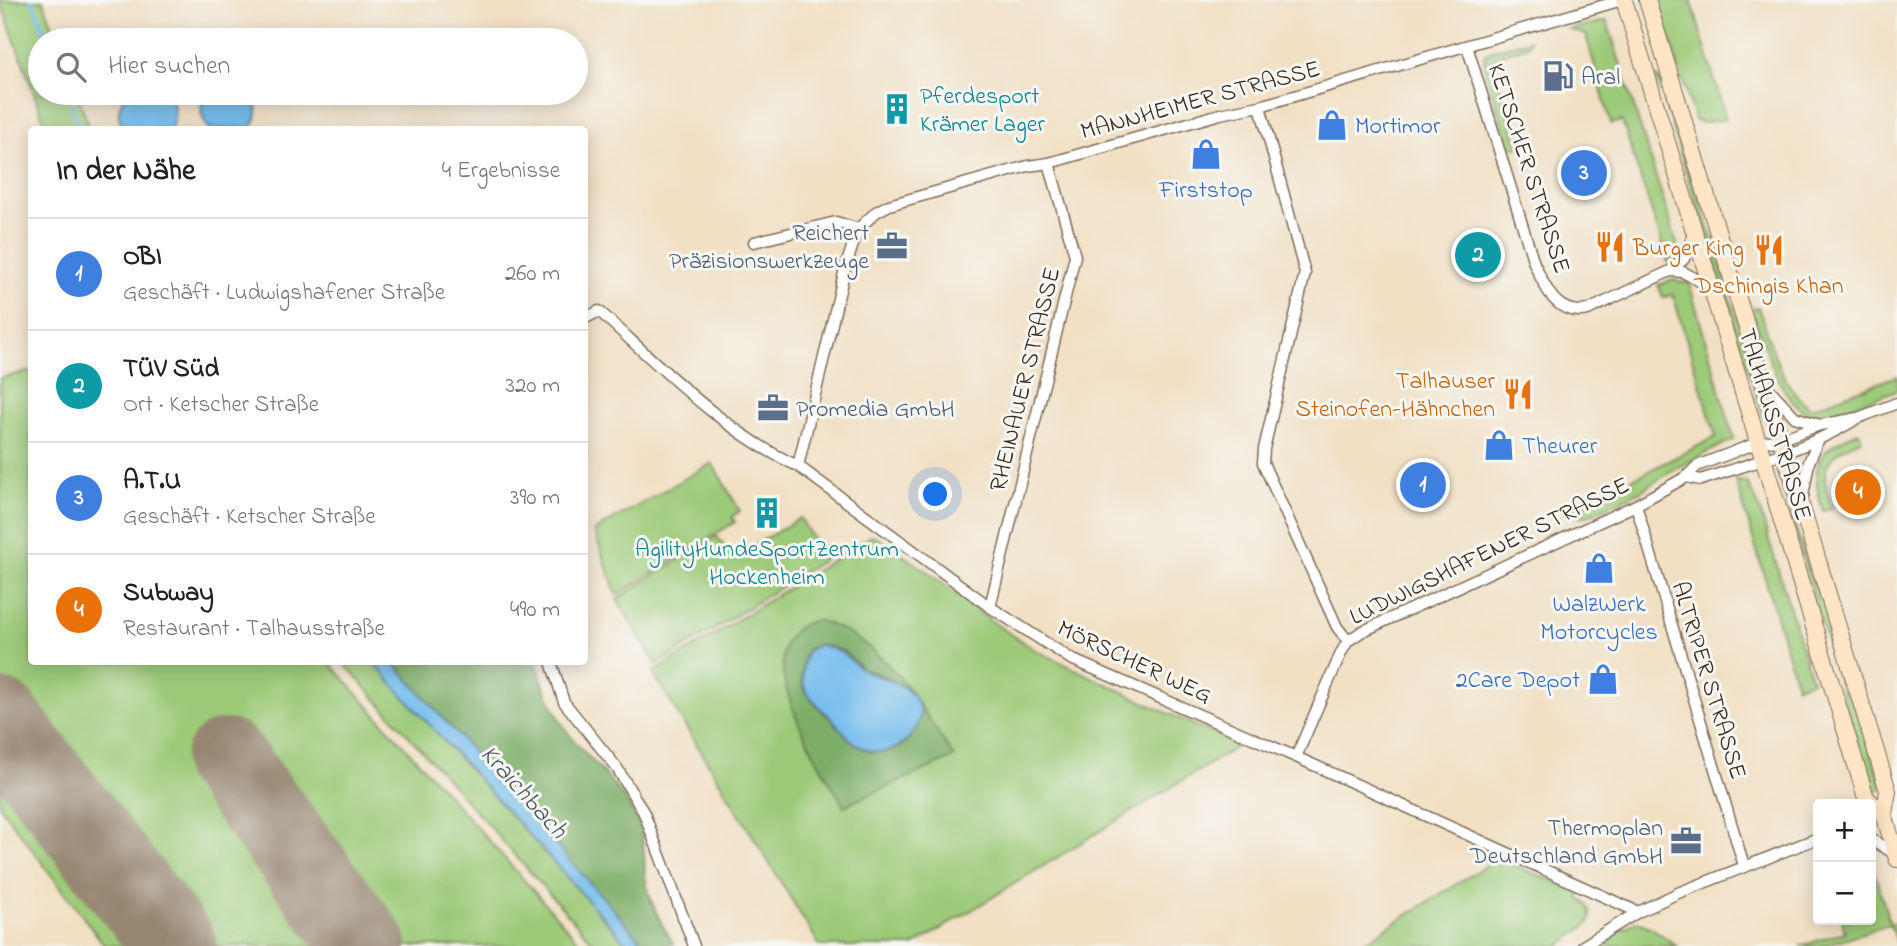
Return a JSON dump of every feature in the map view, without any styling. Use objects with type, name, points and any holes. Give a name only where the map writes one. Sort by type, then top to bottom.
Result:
[{"type":"main road","name":"TALHAUSSTRASSE","points":[[1623,0],[1867,798],[1896,857]]},
{"type":"main road","name":"TALHAUSSTRASSE","points":[[1647,0],[1888,791],[1877,816]]},
{"type":"street","name":"MANNHEIMER STRASSE","points":[[858,229],[876,212],[889,205],[1220,114],[1260,106],[1623,0]]},
{"type":"street","name":"KETSCHER STRASSE","points":[[1467,46],[1534,262],[1559,305],[1579,312],[1588,310],[1670,271],[1684,259],[1694,233]]},
{"type":"street","points":[[1260,106],[1305,273],[1263,463],[1337,628],[1348,641]]},
{"type":"street","name":"RHEINAUER STRASSE","points":[[990,607],[1075,256],[1049,163]]},
{"type":"street","points":[[754,242],[836,222],[858,229],[845,269],[798,466]]},
{"type":"street","points":[[1670,271],[1683,272],[1711,287]]},
{"type":"street","name":"MÖRSCHER WEG","points":[[588,317],[598,311],[735,431],[769,453],[798,466],[990,607],[1071,659],[1296,757],[1638,912]]},
{"type":"street","points":[[1764,383],[1795,417],[1820,425]]},
{"type":"street","points":[[1760,451],[1818,441],[1858,418],[1897,403]]},
{"type":"street","points":[[1760,451],[1783,445],[1820,425],[1858,418]]},
{"type":"street","points":[[1801,506],[1809,462],[1818,441]]},
{"type":"street","name":"LUDWIGSHAFENER STRASSE","points":[[1296,757],[1342,651],[1348,641],[1361,632],[1636,505],[1686,477],[1697,466],[1760,451]]},
{"type":"street","name":"LUDWIGSHAFENER STRASSE","points":[[1686,477],[1701,480],[1760,451]]},
{"type":"street","name":"ALTRIPER STRASSE","points":[[1636,505],[1744,866]]},
{"type":"street","points":[[552,665],[564,702],[617,768],[644,813],[694,946]]},
{"type":"street","points":[[1583,946],[1638,912],[1678,893],[1813,840]]},
{"type":"street","points":[[1876,843],[1896,857]]},
{"type":"green space","points":[[0,0],[43,0],[54,28],[28,28],[28,77]]},
{"type":"green space","points":[[1658,0],[1691,0],[1726,119],[1702,123],[1695,120]]},
{"type":"green space","points":[[1607,21],[1679,250],[1668,262],[1622,121],[1611,124],[1586,35],[1569,29]]},
{"type":"green space","points":[[1530,40],[1528,46],[1496,56],[1492,61],[1519,148],[1509,146],[1486,73],[1484,56],[1493,50]]},
{"type":"green space","points":[[1656,76],[1665,86],[1767,415],[1763,417]]},
{"type":"green space","points":[[38,105],[81,105],[89,126],[46,126]]},
{"type":"green space","points":[[1672,280],[1689,283],[1734,439],[1671,471],[1641,491],[1588,516],[1579,517],[1571,510],[1716,437],[1673,295],[1663,297],[1658,285]]},
{"type":"green space","points":[[1758,307],[1784,376],[1800,399],[1811,408],[1897,376],[1897,390],[1822,417],[1808,414],[1785,392],[1776,375],[1752,309]]},
{"type":"green space","points":[[28,372],[28,665],[332,665],[583,946],[105,946],[0,807],[0,378]]},
{"type":"green space","points":[[1859,432],[1862,439],[1839,451],[1828,465],[1825,483],[1832,508],[1823,511],[1817,483],[1819,461],[1833,445]]},
{"type":"green space","points":[[712,463],[740,511],[732,517],[735,522],[617,595],[594,531]]},
{"type":"green space","points":[[1775,465],[1809,568],[1829,613],[1882,789],[1872,793]]},
{"type":"green space","points":[[1736,481],[1747,482],[1758,504],[1812,681],[1797,686]]},
{"type":"green space","points":[[800,518],[825,559],[657,665],[617,599],[717,536],[733,558]]},
{"type":"green space","points":[[873,535],[1035,650],[1240,745],[913,946],[820,946],[653,673]]},
{"type":"green space","points":[[817,620],[846,632],[872,649],[914,696],[888,678],[863,669],[843,651],[819,644],[807,650],[802,672],[804,688],[812,701],[846,736],[856,745],[871,752],[901,746],[912,735],[918,721],[919,704],[954,757],[844,806],[804,735],[784,676],[784,651],[794,632]]},
{"type":"green space","points":[[346,665],[376,665],[629,946],[596,946]]},
{"type":"green space","points":[[396,665],[537,665],[550,700],[564,726],[619,791],[635,815],[643,839],[649,894],[674,944],[646,946]]},
{"type":"green space","points":[[1498,858],[1581,893],[1579,899],[1591,914],[1587,925],[1558,946],[1358,946]]},
{"type":"green space","points":[[1876,878],[1890,924],[1822,946],[1800,946],[1845,932],[1843,925],[1876,925]]},
{"type":"green space","points":[[1636,921],[1652,928],[1677,946],[1597,946]]},
{"type":"green space","points":[[1897,922],[1897,946],[1890,924]]},
{"type":"water","points":[[121,105],[173,105],[175,112],[171,126],[123,126],[119,111]]},
{"type":"water","points":[[202,105],[257,105],[258,110],[252,126],[208,126],[201,112]]},
{"type":"water","points":[[819,645],[841,652],[862,669],[900,685],[912,694],[920,710],[915,730],[908,739],[889,750],[868,750],[850,739],[813,701],[803,680],[804,662],[807,651]]},
{"type":"water","points":[[376,665],[396,665],[646,946],[629,946]]},
{"type":"waterway","name":"Kraichbach","points":[[32,0],[43,28]]},
{"type":"waterway","name":"Kraichbach","points":[[72,105],[79,126]]},
{"type":"runway","points":[[0,721],[175,946]]},
{"type":"runway","points":[[226,761],[365,946]]},
{"type":"place","name":"Aral","points":[[1558,76]]},
{"type":"place","name":"Pferdesport Krämer Lager","points":[[897,109]]},
{"type":"place","name":"Mortimor","points":[[1332,125]]},
{"type":"place","name":"Firststop","points":[[1206,154]]},
{"type":"place","name":"A.T.U","points":[[1584,173]]},
{"type":"place","name":"Reichert Präzisionswerkzeuge","points":[[892,246]]},
{"type":"place","name":"Burger King","points":[[1610,247]]},
{"type":"place","name":"Dschingis Khan","points":[[1769,250]]},
{"type":"place","name":"TÜV Süd","points":[[1478,255]]},
{"type":"place","name":"Talhauser Steinofen-Hähnchen","points":[[1518,394]]},
{"type":"place","name":"Promedia GmbH","points":[[773,408]]},
{"type":"place","name":"Theurer","points":[[1499,445]]},
{"type":"place","name":"OBI","points":[[1423,485]]},
{"type":"place","name":"Subway","points":[[1858,492]]},
{"type":"place","name":"AgilityHundeSportZentrum Hockenheim","points":[[767,513]]},
{"type":"place","name":"WalzWerk Motorcycles","points":[[1599,568]]},
{"type":"place","name":"2Care Depot","points":[[1603,679]]},
{"type":"place","name":"Thermoplan Deutschland GmbH","points":[[1686,841]]}]
